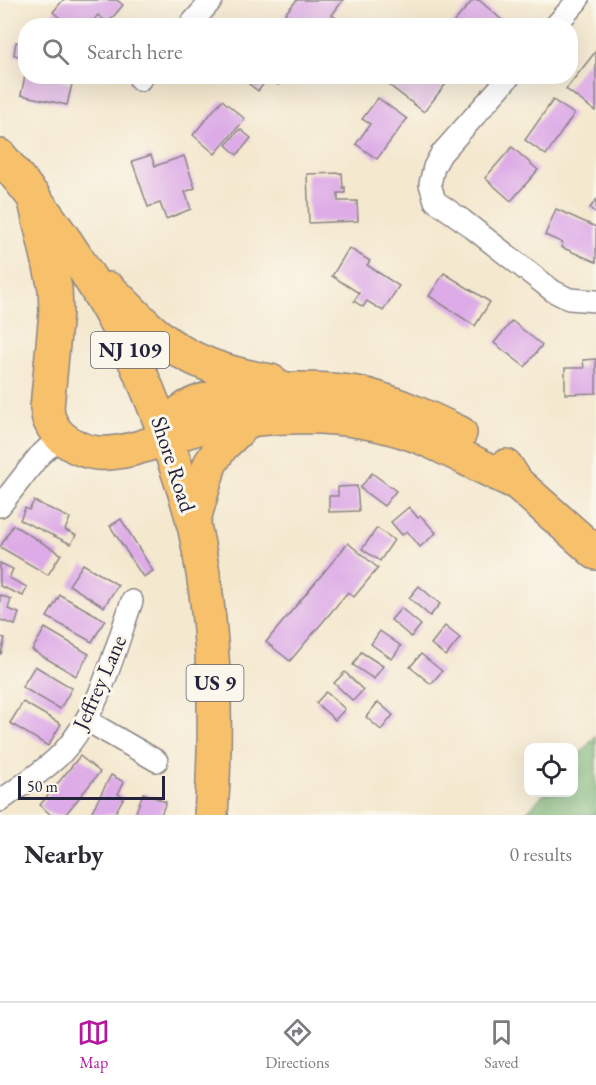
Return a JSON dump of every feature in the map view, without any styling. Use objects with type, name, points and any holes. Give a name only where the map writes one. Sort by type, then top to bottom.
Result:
[{"type":"main road","name":"Shore Road","points":[[0,156],[34,197],[84,266],[126,343],[153,401],[166,438],[193,523],[206,589],[214,665],[215,761],[212,815]]},
{"type":"main road","points":[[34,197],[55,288],[56,312],[47,408],[50,422],[70,444],[86,451],[99,453],[137,447],[207,426],[251,418],[319,416],[371,423],[424,439],[461,455],[489,472],[517,483]]},
{"type":"main road","points":[[84,266],[156,334],[195,360],[217,370],[240,376],[365,394],[418,412],[469,437],[500,457],[517,483],[596,553]]},
{"type":"main road","points":[[166,438],[177,414],[204,400],[248,393],[314,388]]},
{"type":"main road","name":"US 9","points":[[193,523],[210,464],[221,447],[251,418]]},
{"type":"street","points":[[196,18],[212,0]]},
{"type":"street","points":[[562,18],[578,0]]},
{"type":"street","points":[[503,84],[441,154],[434,167],[427,207],[461,219],[553,291],[569,299],[596,301]]},
{"type":"street","points":[[0,506],[39,456],[61,436]]},
{"type":"street","name":"Jeffrey Lane","points":[[0,801],[62,754],[86,720],[102,685],[132,601]]},
{"type":"street","points":[[86,720],[157,761]]},
{"type":"green space","points":[[596,736],[596,815],[524,815],[541,797],[578,797],[578,756]]},
{"type":"building","points":[[63,0],[117,0],[123,5],[112,18],[102,18],[98,15],[96,18],[60,18],[53,12]]},
{"type":"building","points":[[297,0],[343,0],[332,15],[336,18],[288,18],[284,15]]},
{"type":"building","points":[[473,0],[479,0],[500,18],[457,18]]},
{"type":"building","points":[[16,42],[18,42],[18,56],[14,55]]},
{"type":"building","points":[[596,51],[595,111],[566,89],[570,84],[578,84],[578,74]]},
{"type":"building","points":[[23,84],[72,84],[67,105],[21,95]]},
{"type":"building","points":[[249,84],[263,84],[258,91]]},
{"type":"building","points":[[390,84],[446,84],[424,112]]},
{"type":"building","points":[[378,98],[407,119],[377,159],[356,144],[370,124],[362,119]]},
{"type":"building","points":[[222,100],[245,119],[215,154],[193,135]]},
{"type":"building","points":[[553,100],[574,114],[546,155],[525,140]]},
{"type":"building","points":[[240,129],[251,138],[237,155],[226,145]]},
{"type":"building","points":[[512,147],[538,170],[511,201],[485,178]]},
{"type":"building","points":[[151,155],[155,166],[184,156],[195,188],[185,192],[191,209],[166,219],[160,203],[148,207],[132,161]]},
{"type":"building","points":[[342,173],[345,193],[338,193],[338,201],[357,201],[358,221],[309,223],[307,174]]},
{"type":"building","points":[[596,200],[596,213],[590,208]]},
{"type":"building","points":[[556,209],[596,227],[596,262],[561,247],[563,243],[545,235]]},
{"type":"building","points":[[349,248],[370,261],[367,265],[399,286],[383,311],[367,301],[363,307],[354,301],[359,293],[332,276]]},
{"type":"building","points":[[444,273],[490,302],[475,326],[429,296]]},
{"type":"building","points":[[512,321],[542,345],[525,367],[494,343]]},
{"type":"building","points":[[596,359],[596,393],[565,394],[565,368],[584,368],[583,360]]},
{"type":"building","points":[[372,473],[396,491],[384,506],[360,488]]},
{"type":"building","points":[[357,486],[359,511],[329,512],[329,496],[338,496],[338,487]]},
{"type":"building","points":[[34,501],[70,518],[65,530],[76,535],[71,544],[20,520],[25,508],[29,510]]},
{"type":"building","points":[[409,507],[418,518],[421,516],[436,533],[420,547],[407,531],[402,535],[391,522]]},
{"type":"building","points":[[121,519],[153,571],[143,577],[110,526]]},
{"type":"building","points":[[13,525],[61,554],[48,575],[0,547]]},
{"type":"building","points":[[377,528],[394,540],[380,561],[362,549]]},
{"type":"building","points":[[348,543],[378,568],[354,597],[348,592],[290,661],[266,642]]},
{"type":"building","points":[[0,563],[13,569],[9,578],[27,587],[23,596],[0,586]]},
{"type":"building","points":[[83,564],[118,585],[104,607],[69,585]]},
{"type":"building","points":[[419,586],[440,604],[430,616],[409,598]]},
{"type":"building","points":[[0,595],[11,599],[8,609],[19,613],[15,625],[0,620]]},
{"type":"building","points":[[60,595],[105,620],[92,642],[47,617]]},
{"type":"building","points":[[401,608],[421,625],[411,637],[391,620]]},
{"type":"building","points":[[445,626],[460,638],[446,656],[431,644]]},
{"type":"building","points":[[45,628],[89,654],[76,676],[32,650]]},
{"type":"building","points":[[380,631],[401,646],[392,659],[371,644]]},
{"type":"building","points":[[0,637],[5,638],[1,654],[0,654]]},
{"type":"building","points":[[361,652],[383,666],[374,679],[353,665]]},
{"type":"building","points":[[421,654],[442,671],[431,684],[410,667]]},
{"type":"building","points":[[35,666],[72,688],[60,709],[22,687]]},
{"type":"building","points":[[345,672],[363,690],[353,701],[334,683]]},
{"type":"building","points":[[326,692],[345,709],[335,720],[316,703]]},
{"type":"building","points":[[23,702],[61,724],[48,746],[10,723]]},
{"type":"building","points":[[378,702],[393,715],[381,730],[366,717]]},
{"type":"building","points":[[80,756],[100,772],[65,815],[51,815],[40,805]]},
{"type":"building","points":[[111,775],[124,782],[118,794],[124,797],[114,815],[90,815]]},
{"type":"building","points":[[143,793],[166,802],[161,815],[135,815]]}]
